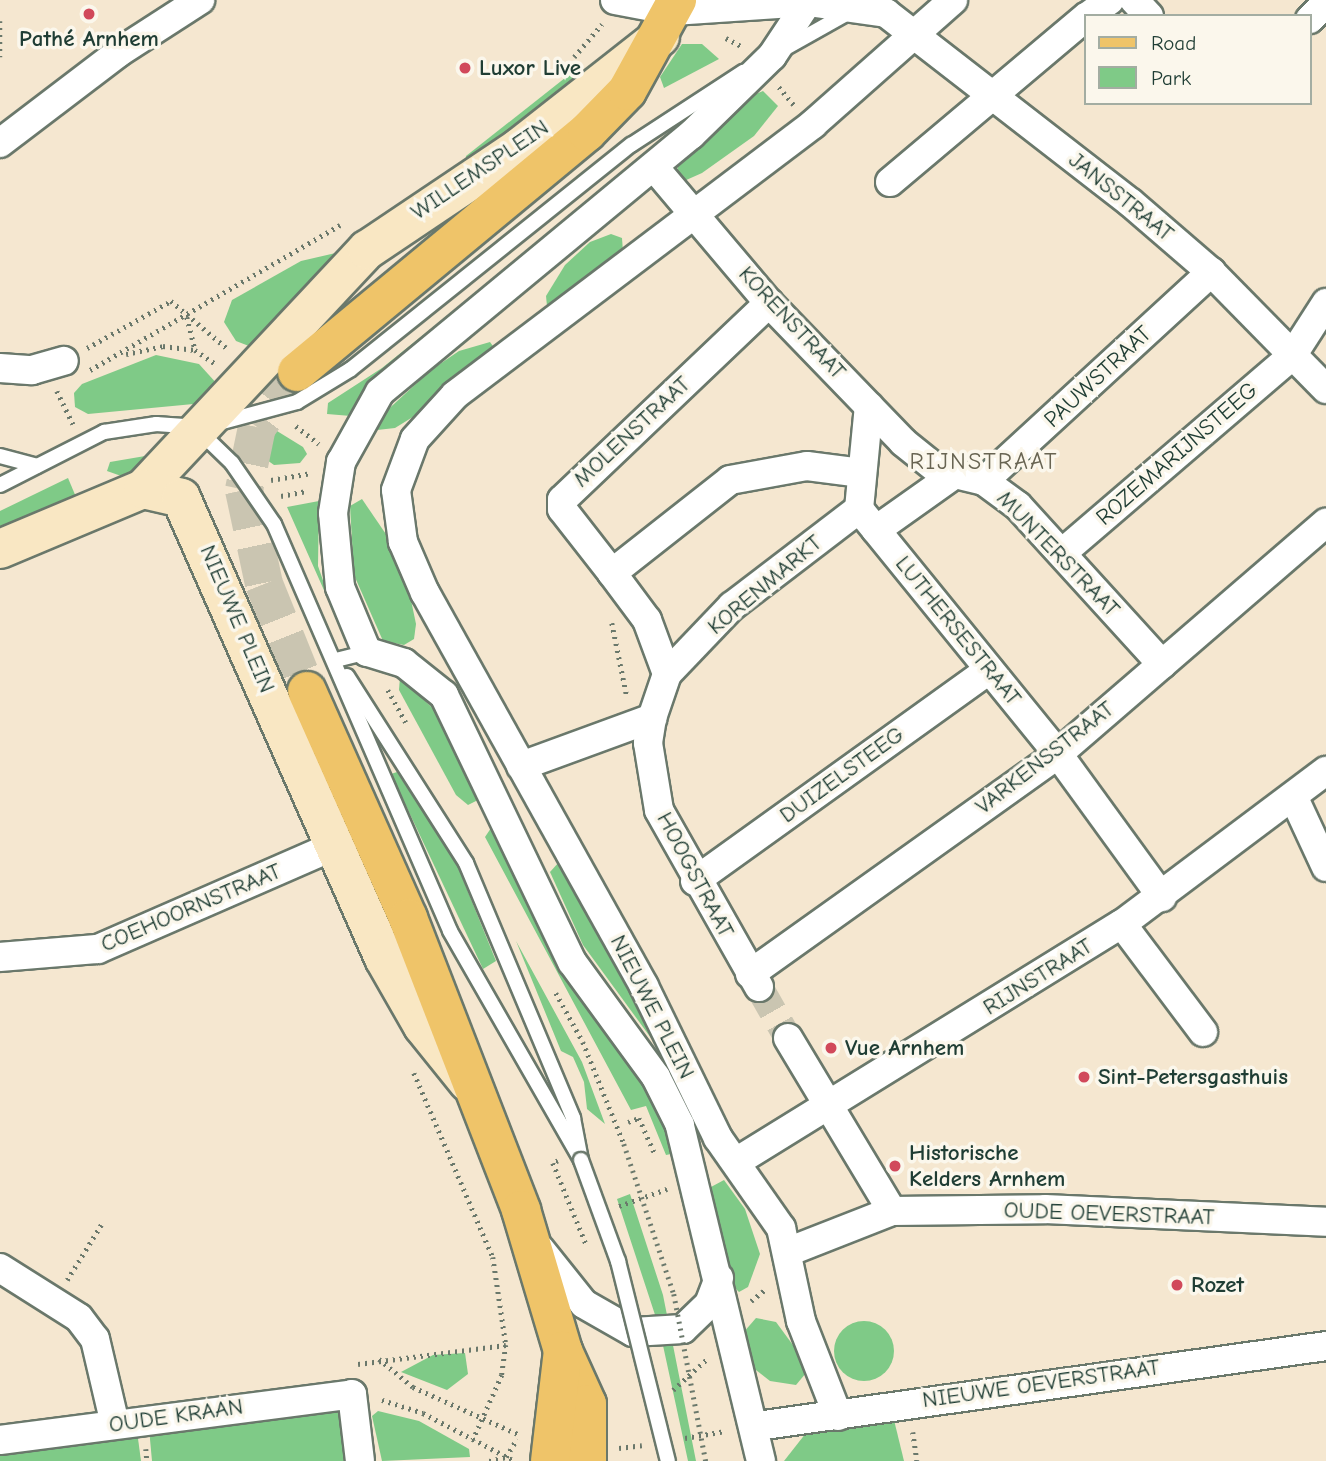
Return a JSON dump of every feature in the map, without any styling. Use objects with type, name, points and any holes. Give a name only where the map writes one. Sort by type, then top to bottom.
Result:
[{"type":"main road","name":"WILLEMSPLEIN","points":[[297,372],[587,132],[627,90],[670,16]]},
{"type":"main road","name":"NIEUWE PLEIN","points":[[307,691],[408,918],[531,1237],[562,1351],[587,1404],[587,1461]]},
{"type":"main road","name":"NIEUWE PLEIN","points":[[542,1441],[562,1351]]},
{"type":"street","points":[[0,143],[118,53],[200,0]]},
{"type":"street","points":[[696,215],[906,30],[953,0]]},
{"type":"street","points":[[1090,14],[1110,0]]},
{"type":"street","points":[[1134,0],[1147,14]]},
{"type":"street","points":[[617,1],[670,16],[808,1],[864,1],[906,30]]},
{"type":"street","points":[[367,652],[340,587],[335,558],[340,468],[380,392],[654,167],[772,56],[808,1]]},
{"type":"street","points":[[1312,17],[1326,3]]},
{"type":"street","name":"WILLEMSPLEIN","points":[[196,427],[367,250],[520,148],[670,16]]},
{"type":"street","points":[[890,182],[987,96],[1084,18]]},
{"type":"street","name":"JANSSTRAAT","points":[[906,30],[987,96],[1073,157],[1211,272],[1326,389]]},
{"type":"street","name":"KORENSTRAAT","points":[[654,167],[769,303],[869,406],[947,472]]},
{"type":"street","name":"NIEUWE PLEIN","points":[[696,215],[455,395],[415,439],[396,490],[403,542],[425,593],[736,1162],[755,1183],[792,1261],[801,1321],[838,1416]]},
{"type":"street","name":"PAUWSTRAAT","points":[[984,481],[1211,272]]},
{"type":"street","name":"MOLENSTRAAT","points":[[612,573],[562,509],[562,500],[769,303]]},
{"type":"street","name":"ROZEMARIJNSTEEG","points":[[1062,553],[1292,356],[1326,303]]},
{"type":"street","points":[[0,368],[32,370],[64,361]]},
{"type":"street","points":[[867,519],[862,473],[869,406]]},
{"type":"street","points":[[0,549],[142,489],[196,427]]},
{"type":"street","points":[[667,674],[647,620],[612,573],[730,480],[807,466],[862,473]]},
{"type":"street","name":"MUNTERSTRAAT","points":[[947,472],[984,481],[1062,553],[1162,664]]},
{"type":"street","name":"KORENMARKT","points":[[667,674],[732,606],[867,519],[947,472]]},
{"type":"street","name":"NIEUWE PLEIN","points":[[142,489],[181,498],[384,958],[422,1026],[474,1089]]},
{"type":"street","name":"LUTHERSESTRAAT","points":[[867,519],[1058,754],[1161,897]]},
{"type":"street","name":"VARKENSSTRAAT","points":[[755,981],[1058,754],[1326,523]]},
{"type":"street","name":"NIEUWE PLEIN","points":[[367,652],[421,672],[460,719],[572,962],[656,1077],[680,1125],[719,1278],[722,1340],[757,1426],[761,1461]]},
{"type":"street","name":"DUIZELSTEEG","points":[[695,881],[989,670]]},
{"type":"street","name":"HOOGSTRAAT","points":[[667,674],[641,714],[659,810],[695,881],[755,981]]},
{"type":"street","points":[[521,766],[641,714]]},
{"type":"street","name":"RIJNSTRAAT","points":[[736,1162],[830,1108],[1122,923],[1294,798],[1326,771]]},
{"type":"street","points":[[1294,798],[1326,867]]},
{"type":"street","name":"COEHOORNSTRAAT","points":[[0,957],[98,949],[336,845]]},
{"type":"street","points":[[1122,923],[1203,1032]]},
{"type":"street","points":[[788,1038],[892,1211]]},
{"type":"street","name":"OUDE OEVERSTRAAT","points":[[792,1261],[892,1211],[1045,1209],[1326,1222]]},
{"type":"street","points":[[531,1237],[579,1298],[633,1332],[683,1329],[709,1304],[719,1278]]},
{"type":"street","points":[[0,1268],[79,1318],[95,1339],[115,1424]]},
{"type":"street","name":"NIEUWE OEVERSTRAAT","points":[[757,1426],[838,1416],[940,1396],[1326,1346]]},
{"type":"street","points":[[352,1394],[360,1461]]},
{"type":"street","name":"OUDE KRAAN","points":[[0,1440],[352,1394]]},
{"type":"lane","points":[[4,480],[125,426],[196,427],[297,402],[351,369],[631,145],[864,1]]},
{"type":"lane","points":[[196,427],[260,500],[336,660],[361,732],[463,956],[581,1160]]},
{"type":"lane","points":[[0,456],[37,466]]},
{"type":"lane","points":[[336,660],[367,652]]},
{"type":"lane","points":[[336,660],[466,863],[573,1118],[581,1160],[618,1261],[668,1461]]},
{"type":"path","points":[[566,66],[617,1]]},
{"type":"path","points":[[0,21],[0,57]]},
{"type":"path","points":[[118,356],[352,218]]},
{"type":"path","points":[[64,361],[171,301],[187,316],[195,350]]},
{"type":"path","points":[[609,613],[641,714]]},
{"type":"path","points":[[410,1063],[493,1257],[506,1345],[485,1419],[473,1440]]},
{"type":"path","points":[[628,1122],[639,1118],[653,1150]]},
{"type":"path","points":[[617,1126],[644,1202],[680,1321],[706,1461]]},
{"type":"path","points":[[553,1163],[584,1242]]},
{"type":"path","points":[[53,1304],[101,1225]]},
{"type":"path","points":[[662,1396],[722,1340],[749,1302],[792,1261]]},
{"type":"path","points":[[506,1345],[379,1359],[397,1378],[485,1419],[542,1441]]},
{"type":"path","points":[[352,1394],[424,1413],[514,1461]]},
{"type":"path","points":[[489,1461],[506,1457],[542,1441]]},
{"type":"green space","points":[[682,44],[702,44],[719,59],[664,88],[660,77]]},
{"type":"green space","points":[[570,74],[579,81],[465,164],[466,156]]},
{"type":"green space","points":[[763,91],[778,106],[754,136],[702,173],[684,181],[675,177],[679,163],[746,98]]},
{"type":"green space","points":[[616,180],[351,416],[327,414],[328,403],[382,368]]},
{"type":"green space","points":[[611,234],[622,238],[623,252],[547,306],[546,296],[565,265],[590,242]]},
{"type":"green space","points":[[340,252],[254,348],[236,341],[224,322],[232,300],[301,261]]},
{"type":"green space","points":[[490,342],[495,349],[429,407],[395,428],[377,430],[382,415],[431,370],[459,351]]},
{"type":"green space","points":[[156,355],[199,364],[218,385],[204,403],[88,414],[75,407],[74,393],[82,384]]},
{"type":"green space","points":[[277,431],[303,447],[307,454],[300,463],[274,465],[257,453],[254,434]]},
{"type":"green space","points":[[151,455],[151,464],[124,477],[107,471],[110,462]]},
{"type":"green space","points":[[68,478],[76,497],[0,533],[0,511]]},
{"type":"green space","points":[[362,499],[392,543],[407,581],[416,624],[414,639],[404,645],[383,641],[354,575],[350,506]]},
{"type":"green space","points":[[319,501],[318,566],[335,615],[287,507]]},
{"type":"green space","points":[[400,677],[441,716],[478,800],[468,805],[456,795],[399,690]]},
{"type":"green space","points":[[397,772],[456,862],[496,961],[483,969],[391,774]]},
{"type":"green space","points":[[493,825],[567,975],[652,1098],[676,1153],[666,1155],[646,1106],[631,1110],[485,837]]},
{"type":"green space","points":[[559,862],[586,902],[670,1064],[583,945],[550,872]]},
{"type":"green space","points":[[516,941],[582,1062],[605,1124],[587,1109],[584,1082],[573,1057],[561,1051]]},
{"type":"green space","points":[[724,1180],[745,1209],[760,1254],[748,1287],[739,1292],[729,1282],[711,1187]]},
{"type":"green space","points":[[630,1194],[663,1295],[696,1461],[688,1461],[659,1327],[617,1199]]},
{"type":"green space","points":[[756,1318],[776,1322],[801,1356],[806,1373],[796,1385],[770,1381],[752,1367],[743,1333]]},
{"type":"green space","points":[[864,1321],[881,1326],[889,1334],[894,1351],[889,1368],[881,1376],[864,1381],[847,1376],[839,1368],[834,1351],[839,1334],[847,1326]]},
{"type":"green space","points":[[465,1353],[468,1374],[447,1390],[401,1372],[433,1355]]},
{"type":"green space","points":[[332,1407],[342,1416],[344,1461],[152,1461],[149,1428]]},
{"type":"green space","points":[[378,1411],[419,1421],[469,1449],[470,1457],[382,1461],[372,1416]]},
{"type":"green space","points":[[894,1420],[904,1461],[784,1461],[806,1433]]},
{"type":"green space","points":[[137,1431],[141,1461],[0,1461],[0,1450]]},
{"type":"tunnel","points":[[297,372],[257,427],[244,490],[264,584],[307,691]]},
{"type":"tunnel","points":[[759,987],[788,1038]]},
{"type":"place","name":"Pathé Arnhem","points":[[89,14]]},
{"type":"place","name":"Luxor Live","points":[[465,68]]},
{"type":"place","name":"Vue Arnhem","points":[[831,1048]]},
{"type":"place","name":"Sint-Petersgasthuis","points":[[1084,1077]]},
{"type":"place","name":"Historische Kelders Arnhem","points":[[895,1166]]},
{"type":"place","name":"Rozet","points":[[1177,1285]]},
{"type":"district","name":"RIJNSTRAAT","points":[[984,462]]}]
